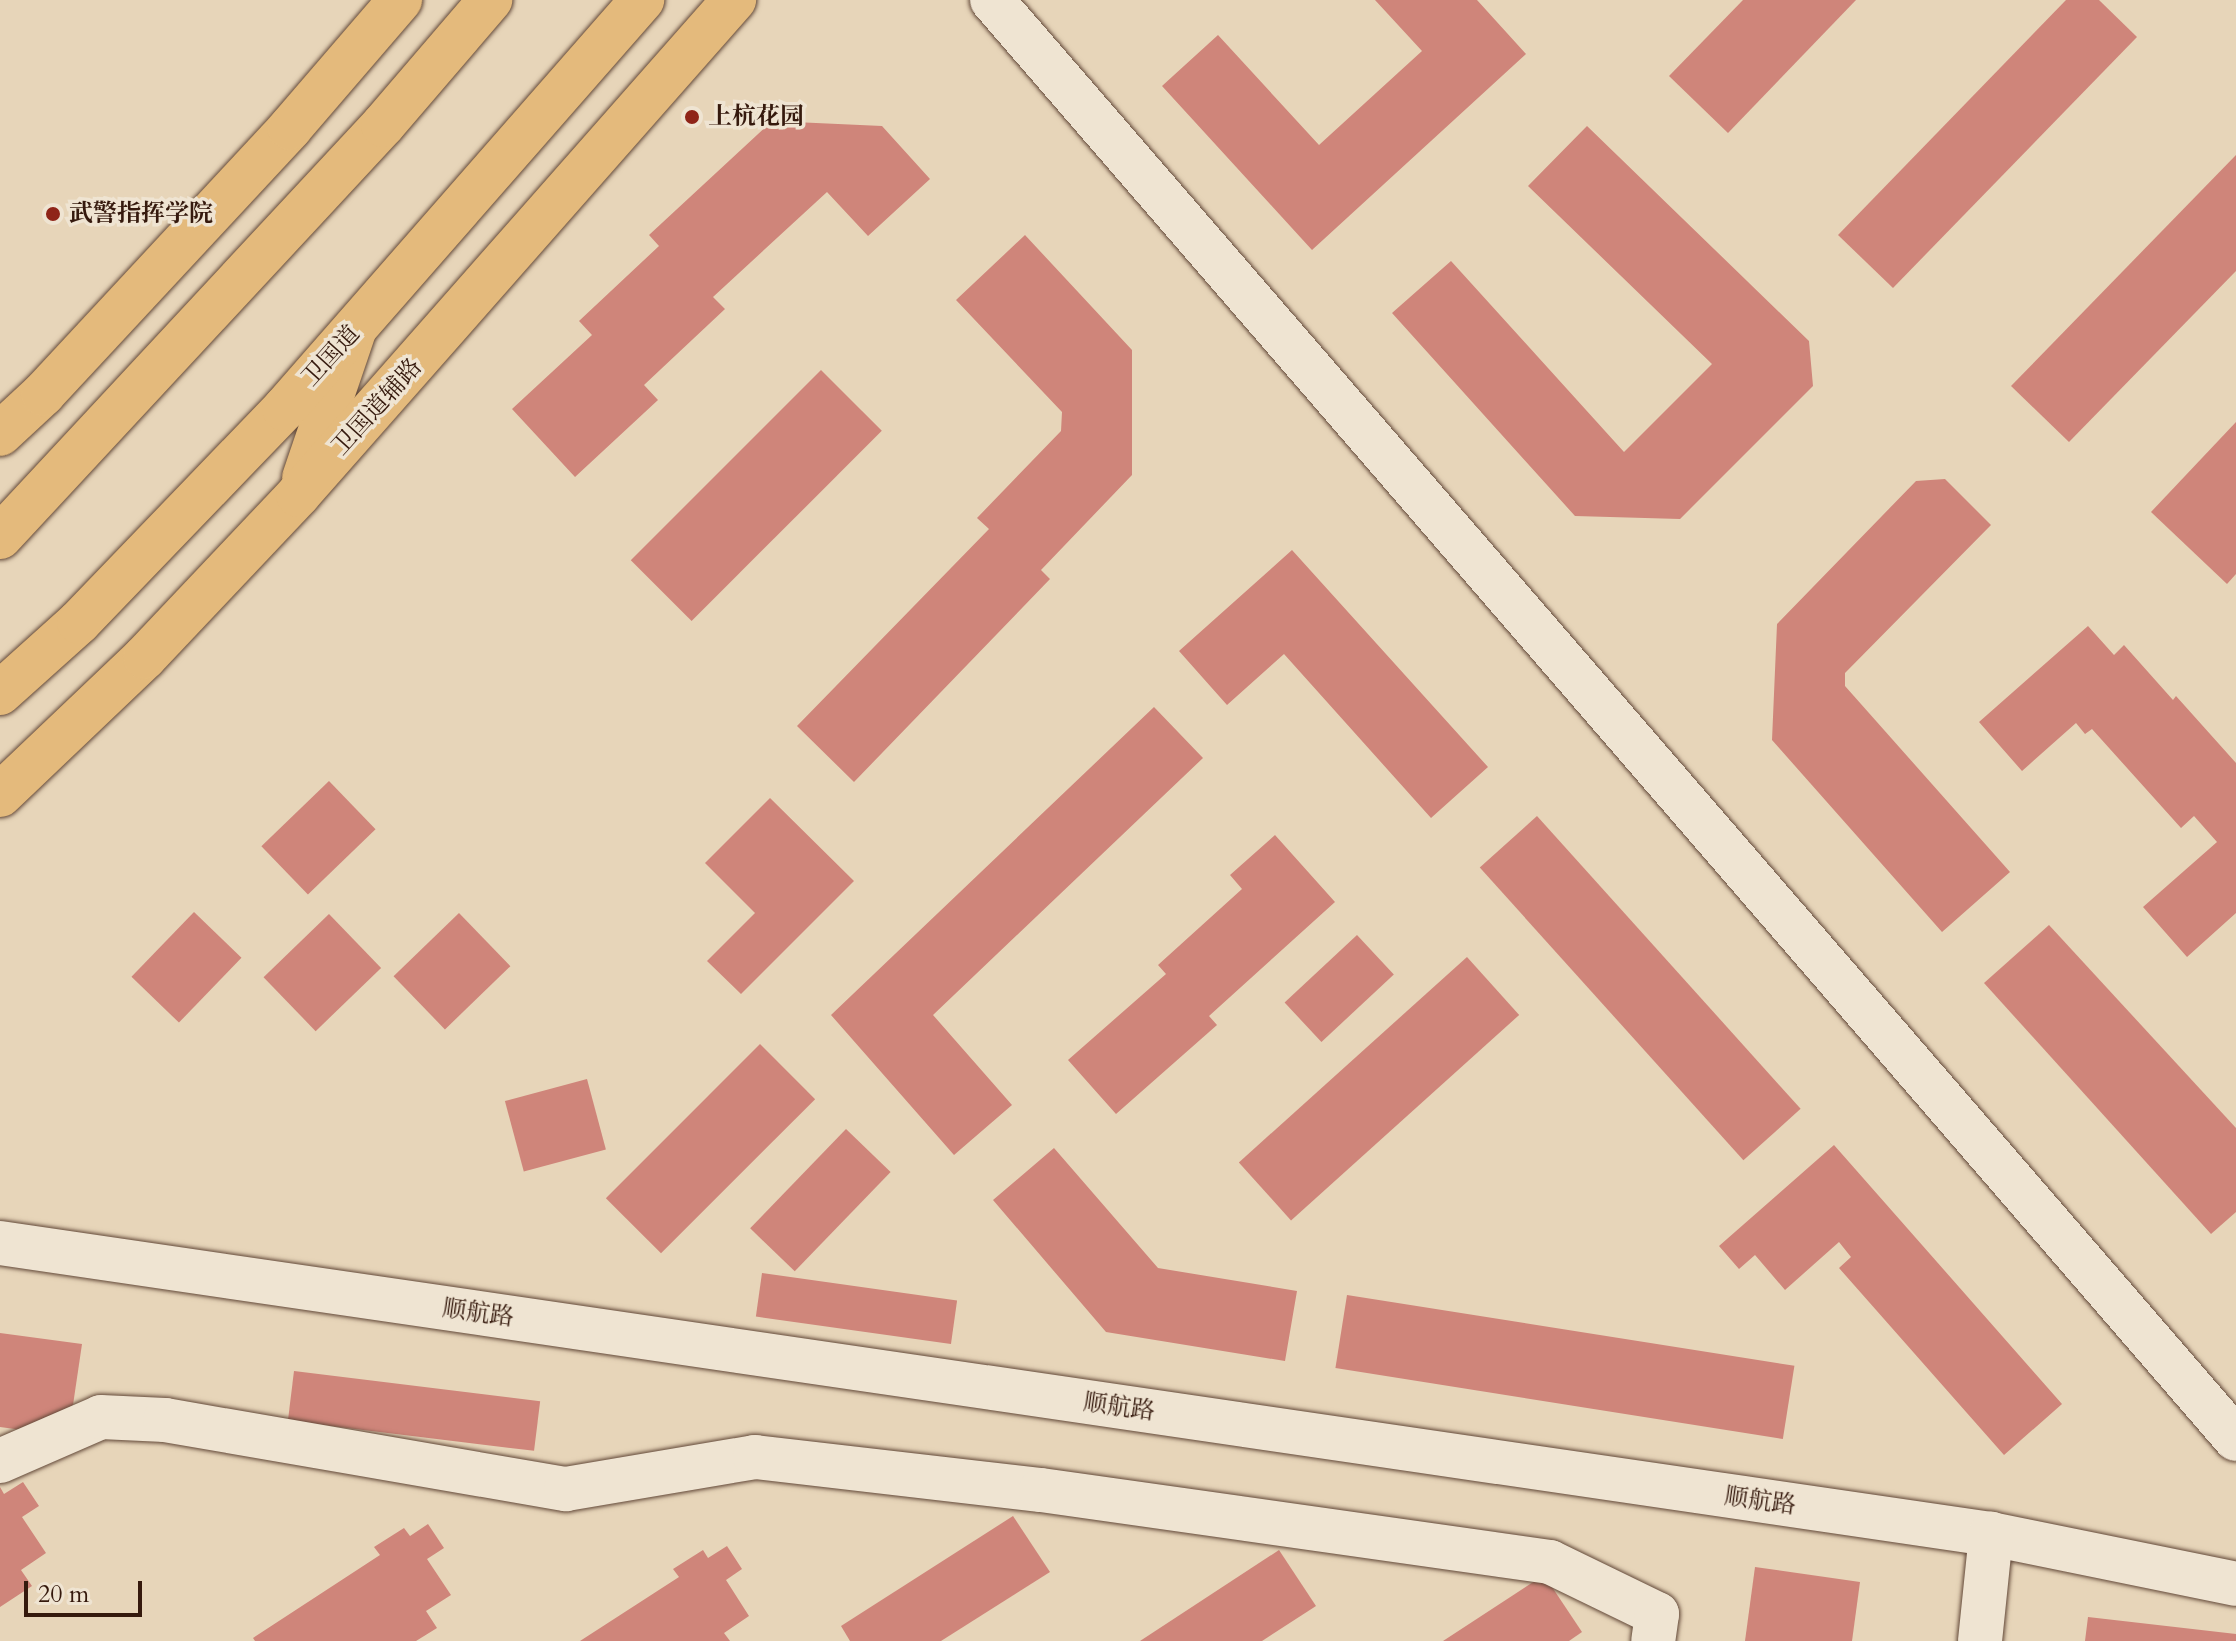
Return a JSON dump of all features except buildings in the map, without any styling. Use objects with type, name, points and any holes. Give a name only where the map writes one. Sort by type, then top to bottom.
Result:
[{"type":"main road","points":[[0,434],[43,394],[290,128],[400,0]]},
{"type":"main road","points":[[0,537],[383,125],[490,0]]},
{"type":"main road","name":"卫国道","points":[[0,693],[79,622],[354,331],[642,0]]},
{"type":"main road","name":"卫国道辅路","points":[[0,795],[145,657],[298,495],[734,0]]},
{"type":"main road","points":[[298,495],[354,331]]},
{"type":"street","points":[[992,0],[2236,1439]]},
{"type":"street","name":"顺航路","points":[[0,1243],[1991,1534],[2236,1584]]},
{"type":"street","points":[[0,1461],[101,1417],[165,1420],[566,1489],[755,1457],[1041,1490],[1550,1562],[1657,1614],[1653,1641]]},
{"type":"street","points":[[1980,1641],[1991,1534]]},
{"type":"place","name":"上杭花园","points":[[692,117]]},
{"type":"place","name":"武警指挥学院","points":[[53,214]]}]
